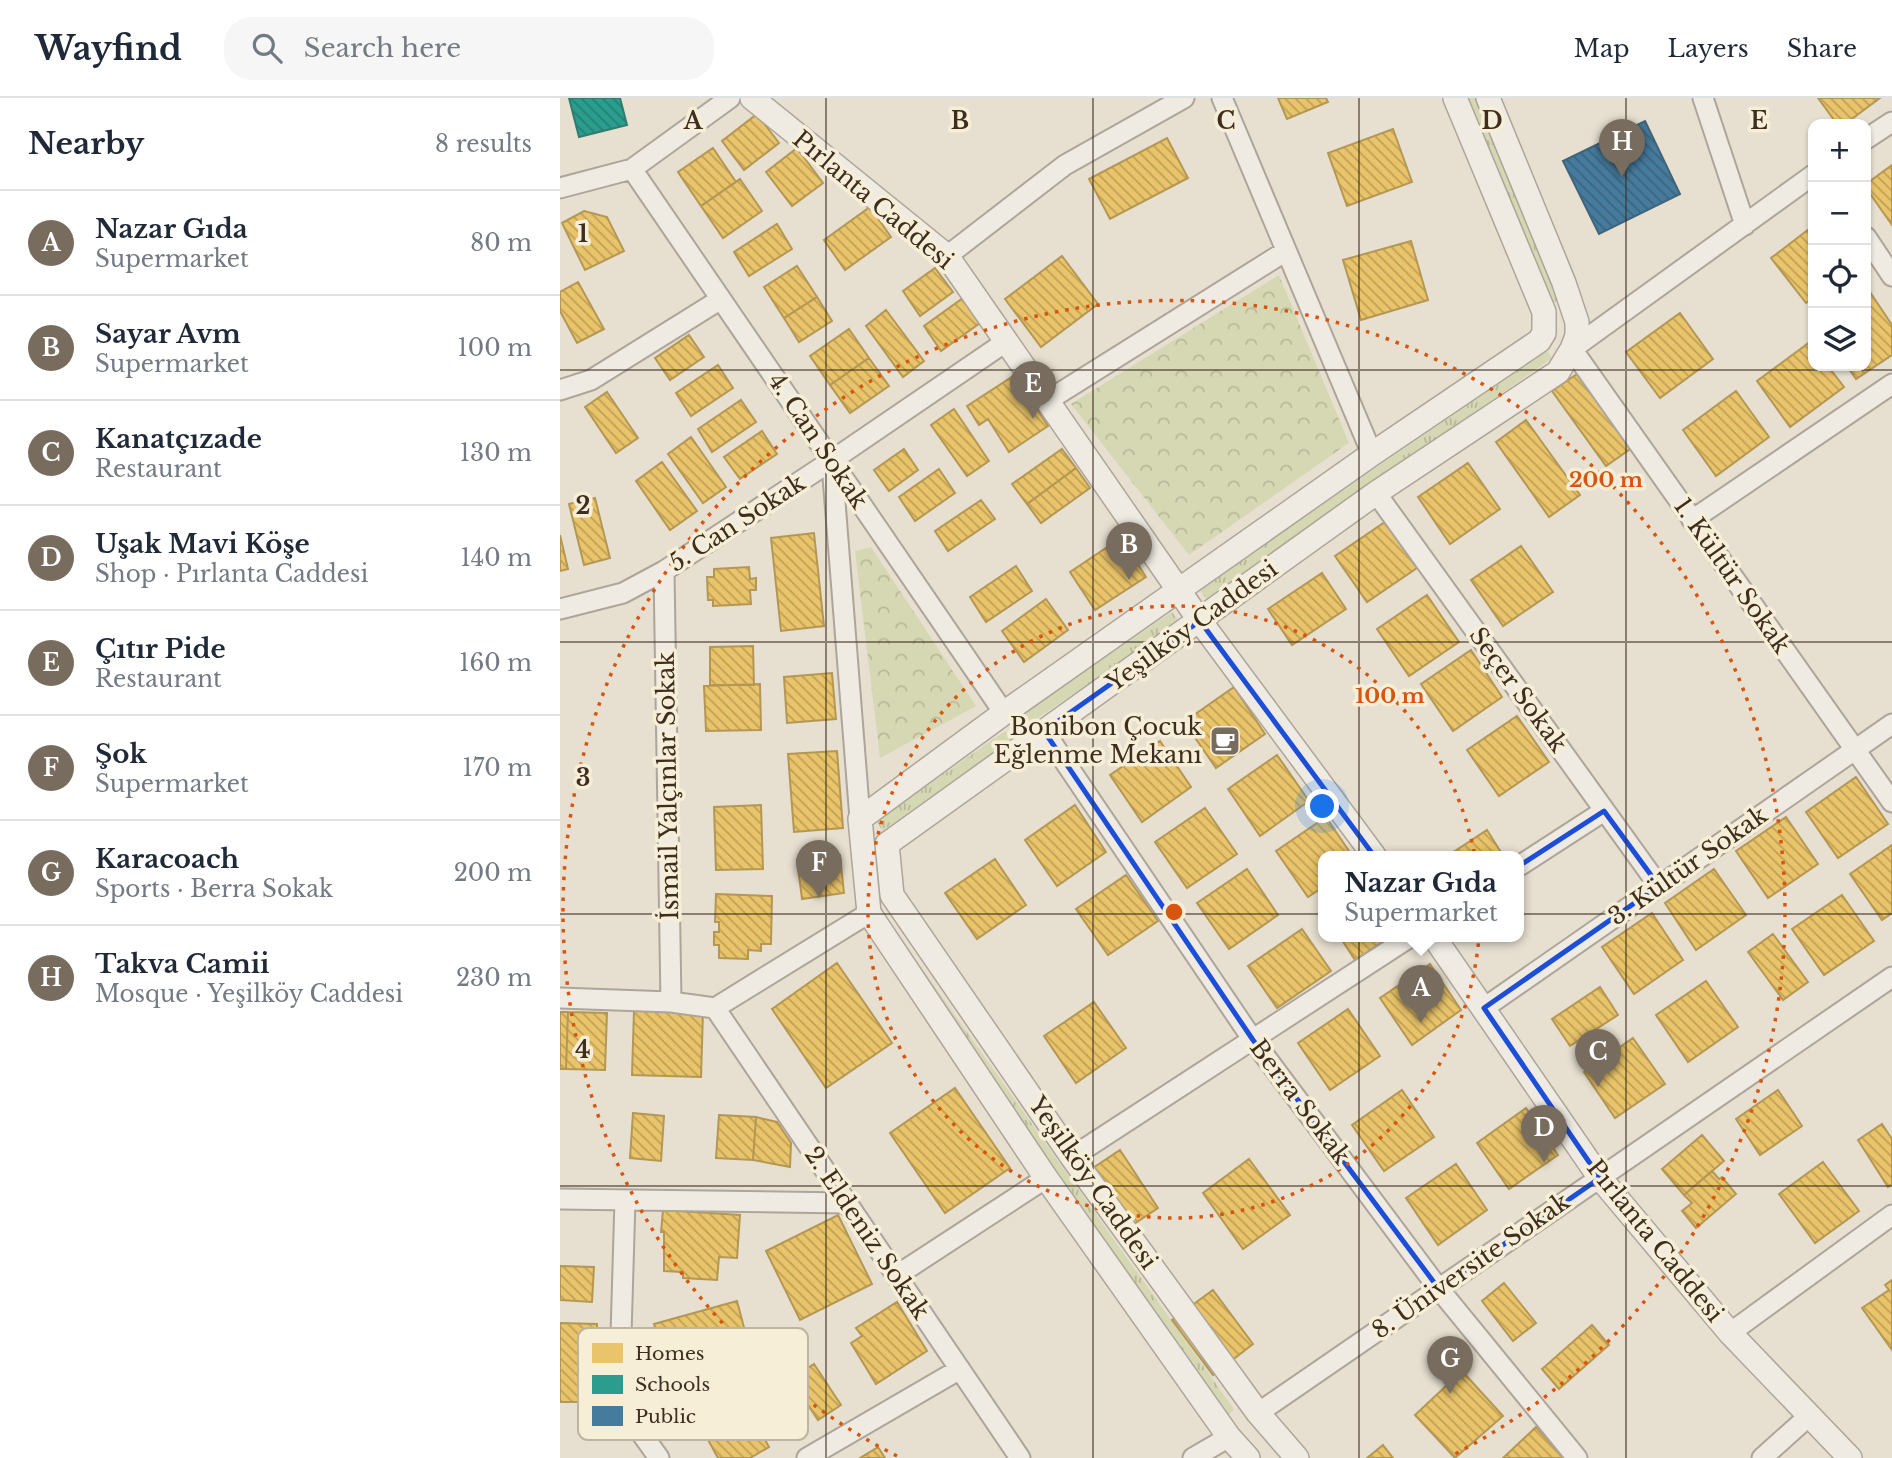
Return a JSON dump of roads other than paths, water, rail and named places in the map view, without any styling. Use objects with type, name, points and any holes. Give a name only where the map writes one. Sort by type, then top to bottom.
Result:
[{"type":"street","points":[[560,188],[632,169],[730,98]]},
{"type":"street","name":"Pırlanta Caddesi","points":[[752,98],[947,256],[1199,621],[1371,851]]},
{"type":"street","points":[[947,256],[1065,165],[1184,98]]},
{"type":"street","points":[[1222,98],[1372,454]]},
{"type":"street","points":[[1455,98],[1544,312],[1544,333],[1572,349]]},
{"type":"street","points":[[1488,98],[1564,283],[1577,322],[1577,336],[1572,349]]},
{"type":"street","points":[[1703,98],[1745,225]]},
{"type":"street","points":[[1871,136],[1892,122]]},
{"type":"street","name":"4. Can Sokak","points":[[632,169],[1004,713]]},
{"type":"street","points":[[1572,349],[1808,179]]},
{"type":"street","points":[[1871,244],[1892,275]]},
{"type":"street","points":[[1047,401],[1286,251]]},
{"type":"street","points":[[560,390],[591,380],[721,299]]},
{"type":"street","name":"Yeşilköy Caddesi","points":[[1248,1458],[1229,1437],[1046,1178],[869,913],[860,819],[1178,590],[1532,346],[1544,333]]},
{"type":"street","name":"5. Can Sokak","points":[[560,610],[623,593],[664,571],[1007,341]]},
{"type":"street","name":"Yeşilköy Caddesi","points":[[1297,1458],[1258,1413],[1072,1157],[892,895],[887,844],[1376,493],[1558,372],[1572,349]]},
{"type":"street","name":"1. Kültür Sokak","points":[[1572,349],[1892,802]]},
{"type":"street","points":[[1692,520],[1892,384]]},
{"type":"street","points":[[831,461],[860,819],[887,844]]},
{"type":"street","name":"Seçer Sokak","points":[[1376,493],[1659,886]]},
{"type":"street","name":"İsmail Yalçınlar Sokak","points":[[664,571],[671,1002]]},
{"type":"street","points":[[1004,713],[1035,738]]},
{"type":"street","name":"3. Kültür Sokak","points":[[1484,1008],[1892,723]]},
{"type":"street","name":"Berra Sokak","points":[[1035,738],[1253,1040],[1439,1289],[1577,1458]]},
{"type":"street","points":[[1524,863],[1604,811]]},
{"type":"street","points":[[560,998],[671,1002],[715,1008],[869,913],[892,895]]},
{"type":"street","points":[[1072,1157],[1402,942]]},
{"type":"street","name":"Pırlanta Caddesi","points":[[1438,942],[1600,1178],[1730,1333],[1850,1458]]},
{"type":"street","name":"8. Üniversite Sokak","points":[[1258,1413],[1892,978]]},
{"type":"street","name":"2. Eldeniz Sokak","points":[[715,1008],[1020,1458]]},
{"type":"street","points":[[896,1276],[1046,1178]]},
{"type":"street","points":[[560,1199],[847,1203]]},
{"type":"street","points":[[622,1328],[625,1200]]},
{"type":"street","points":[[1730,1333],[1892,1215]]},
{"type":"street","points":[[807,1458],[960,1369]]},
{"type":"street","points":[[1193,1458],[1229,1437],[1258,1413]]},
{"type":"street","points":[[1762,1458],[1810,1415]]},
{"type":"street","points":[[646,1440],[659,1458]]},
{"type":"place","name":"Takva Camii","points":[[1622,177]]},
{"type":"place","name":"Çıtır Pide","points":[[1033,419]]},
{"type":"place","name":"Sayar Avm","points":[[1129,580]]},
{"type":"place","name":"Bonibon Çocuk Eğlenme Mekanı","points":[[1225,741]]},
{"type":"place","name":"Şok","points":[[819,898]]},
{"type":"place","name":"Nazar Gıda","points":[[1421,1023]]},
{"type":"place","name":"Kanatçızade","points":[[1598,1087]]},
{"type":"place","name":"Uşak Mavi Köşe","points":[[1544,1163]]},
{"type":"place","name":"Karacoach","points":[[1450,1394]]}]
